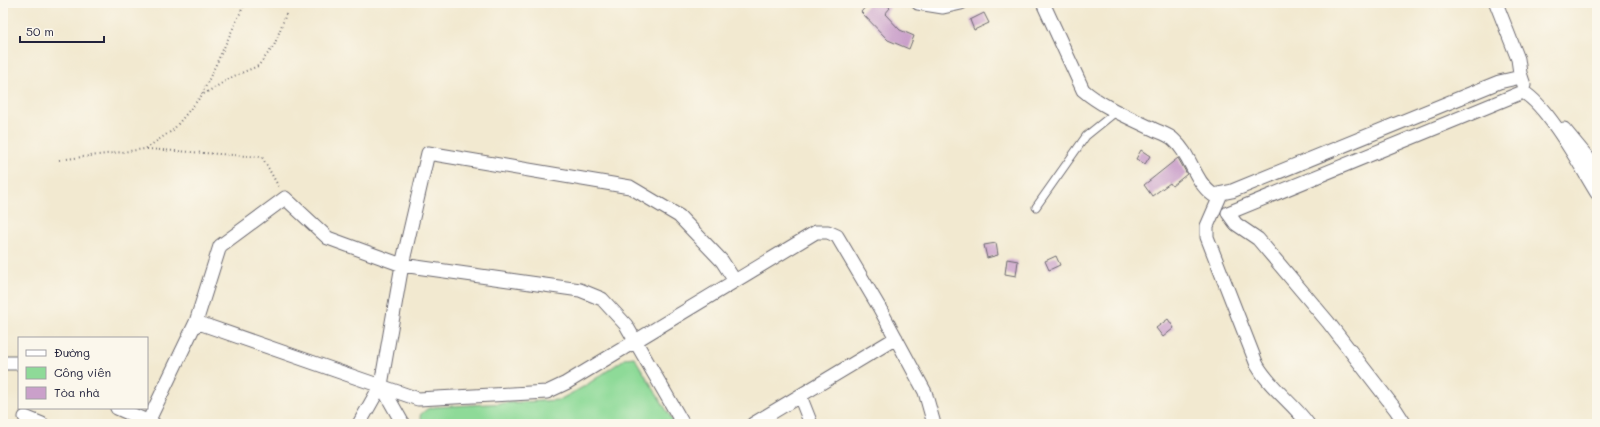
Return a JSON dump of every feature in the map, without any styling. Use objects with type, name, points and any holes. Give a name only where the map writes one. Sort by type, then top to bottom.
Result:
[{"type":"street","points":[[918,3],[943,7],[961,3]]},
{"type":"street","points":[[1043,3],[1069,58],[1076,79],[1083,90],[1094,100],[1117,112],[1142,122],[1174,139],[1207,190],[1213,195],[1221,194],[1499,82],[1521,77]]},
{"type":"street","points":[[1496,3],[1518,59],[1522,83],[1558,121],[1597,170]]},
{"type":"street","points":[[1405,424],[1396,410],[1328,322],[1258,239],[1236,224],[1228,213],[1523,92],[1529,96],[1553,122],[1597,193]]},
{"type":"street","points":[[359,424],[381,385],[402,265],[428,154],[630,187],[679,216],[722,261],[735,281]]},
{"type":"street","points":[[1221,194],[1207,226],[1207,237],[1256,365],[1261,373],[1295,408],[1308,424]]},
{"type":"street","points":[[119,409],[150,423],[196,322],[220,246],[285,198],[328,238],[402,265],[580,290],[602,299],[626,325],[683,424]]},
{"type":"street","points":[[196,322],[418,399],[546,392],[566,383],[816,232],[828,232],[837,236],[896,338],[925,392],[934,424]]},
{"type":"street","points":[[752,424],[896,338]]},
{"type":"street","points":[[3,363],[18,363]]},
{"type":"street","points":[[381,385],[403,424]]},
{"type":"street","points":[[800,396],[811,424]]},
{"type":"street","points":[[25,417],[42,424]]},
{"type":"lane","points":[[1036,207],[1086,136],[1117,112]]},
{"type":"path","points":[[145,149],[173,130],[202,95],[245,3]]},
{"type":"path","points":[[202,95],[234,76],[258,66],[274,46],[286,14]]},
{"type":"path","points":[[59,160],[145,149],[262,157],[285,198]]},
{"type":"green space","points":[[634,357],[675,424],[423,424],[420,415],[427,409],[435,407],[559,400],[585,386],[626,358]]},
{"type":"building","points":[[869,3],[885,3],[890,8],[885,14],[900,30],[914,36],[909,49],[888,40],[861,12]]},
{"type":"building","points":[[984,13],[989,23],[974,30],[970,20]]},
{"type":"building","points":[[1141,150],[1150,156],[1145,164],[1136,159]]},
{"type":"building","points":[[1178,158],[1187,174],[1172,186],[1170,183],[1152,196],[1144,185]]},
{"type":"building","points":[[996,243],[998,255],[987,258],[984,245]]},
{"type":"building","points":[[1056,256],[1060,265],[1049,270],[1045,261]]},
{"type":"building","points":[[1007,259],[1018,261],[1016,276],[1005,274]]},
{"type":"building","points":[[1168,319],[1174,328],[1163,337],[1156,328]]}]
